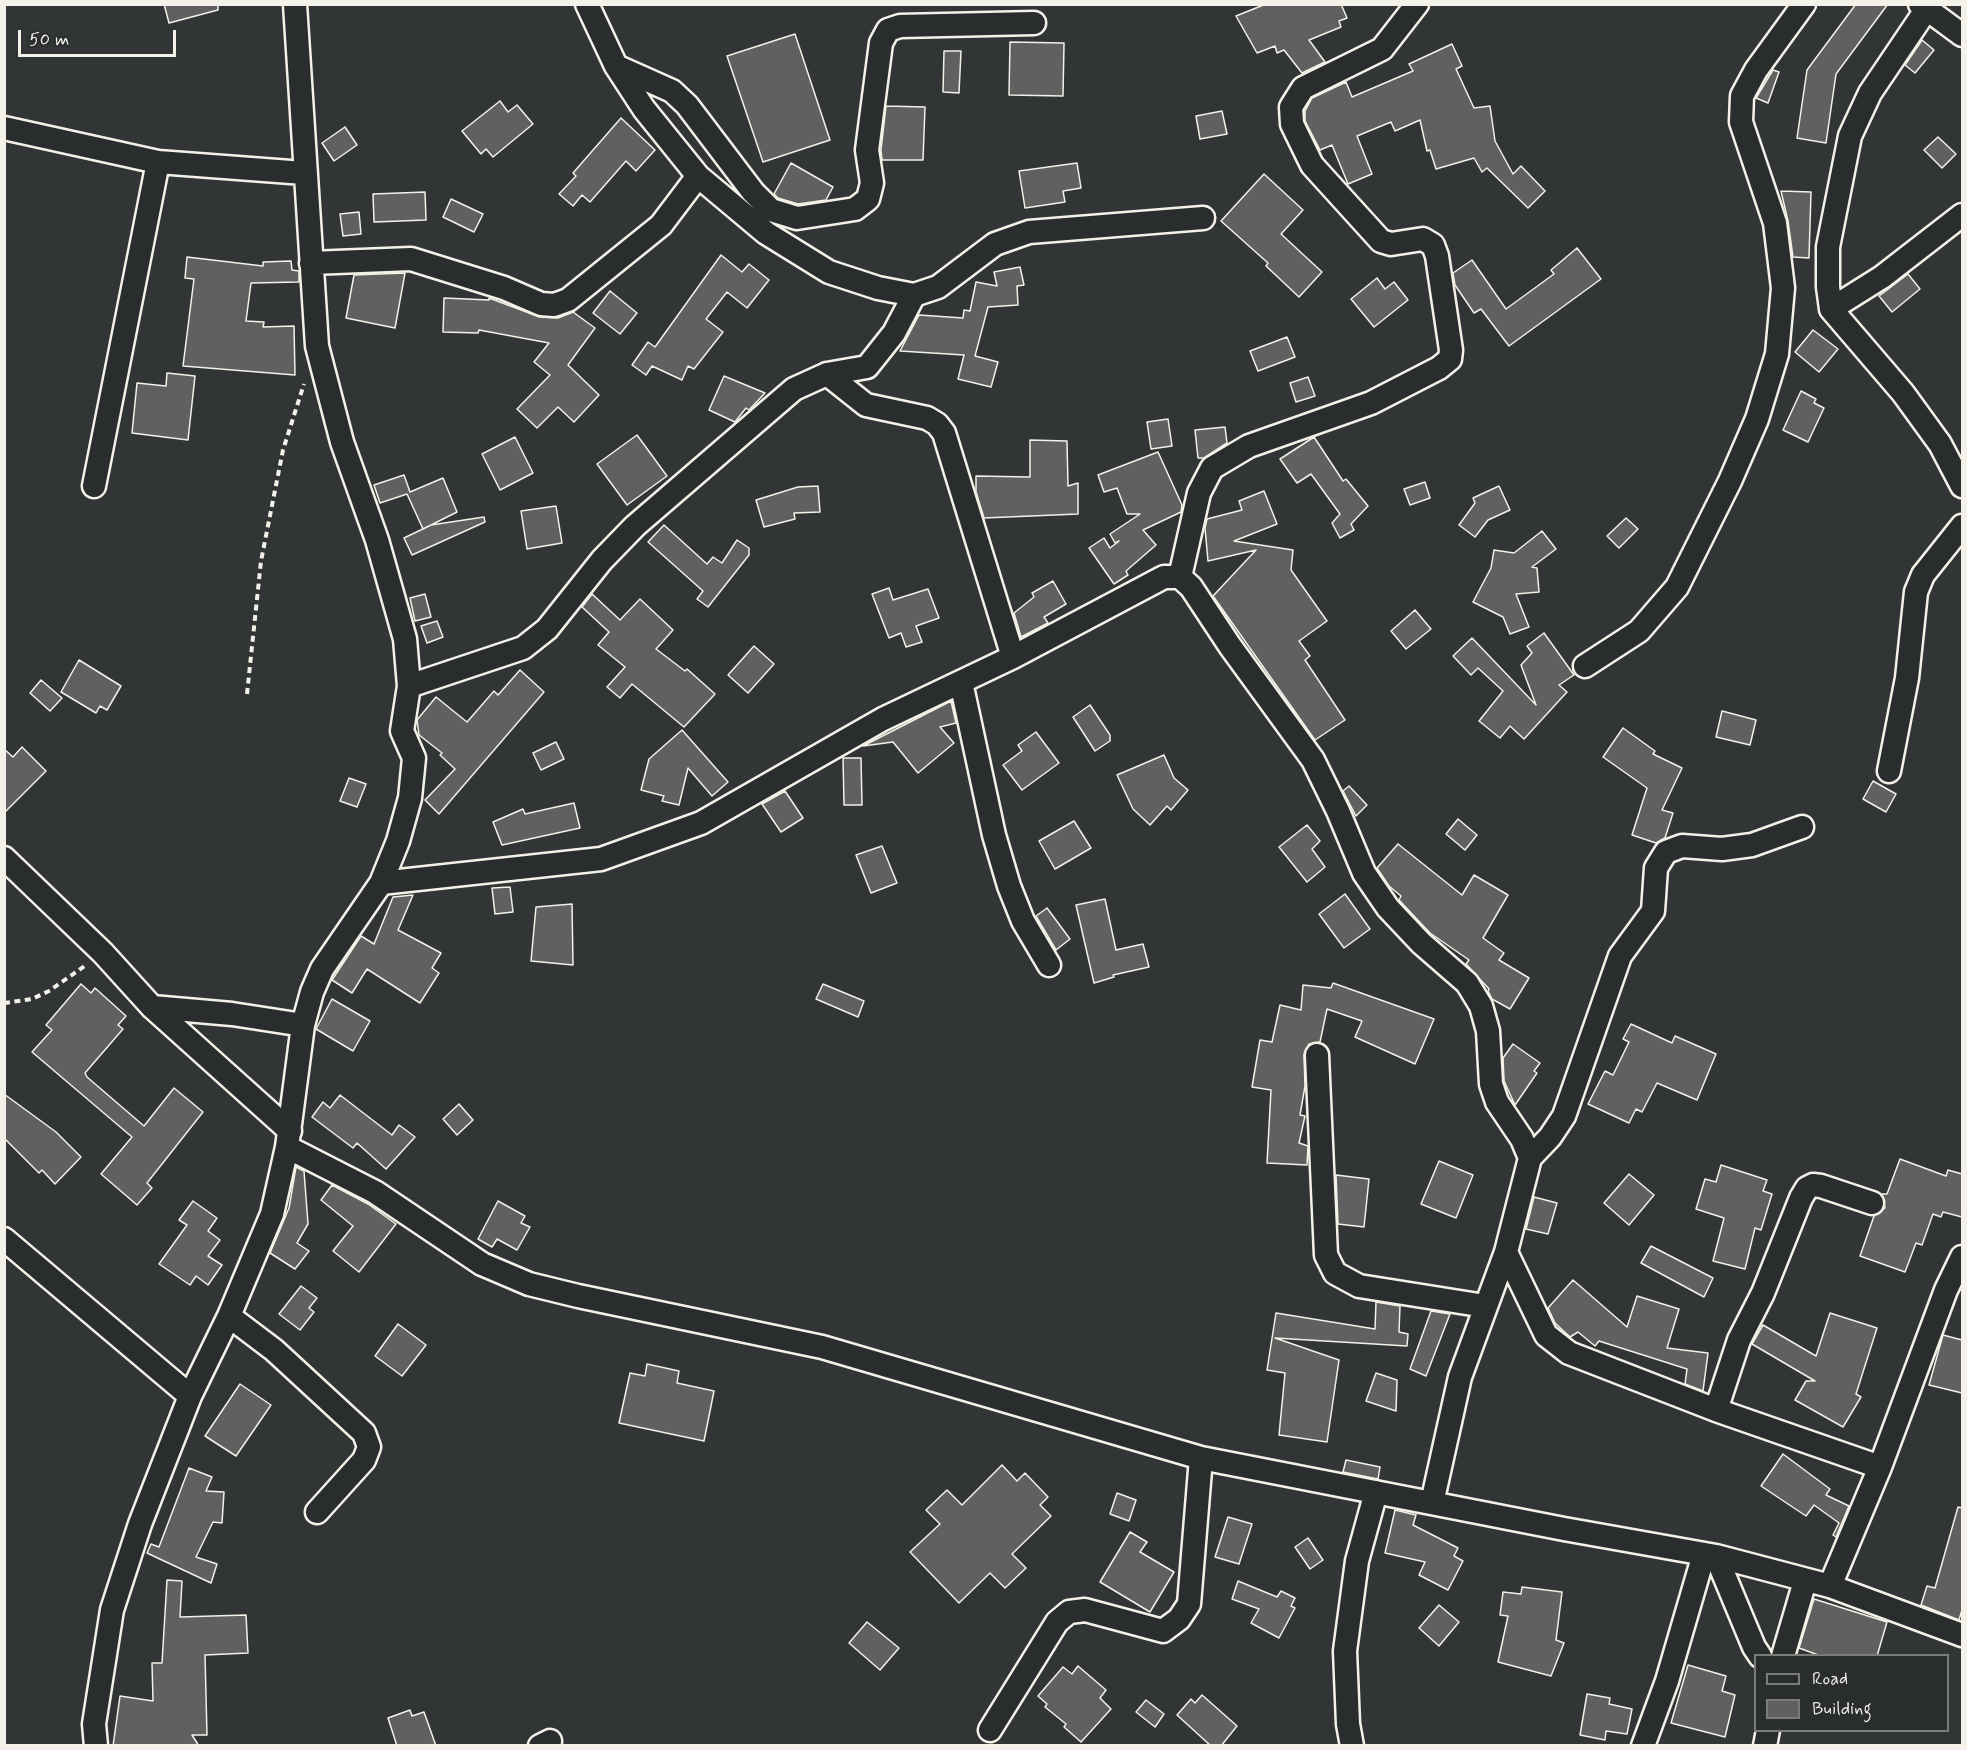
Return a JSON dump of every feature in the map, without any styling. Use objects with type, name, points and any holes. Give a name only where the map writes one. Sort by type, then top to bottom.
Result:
[{"type":"street","points":[[96,1746],[94,1724],[112,1610],[140,1524],[190,1396],[229,1316],[272,1214],[288,1139],[303,1025],[312,992],[322,969],[381,883],[398,841],[411,798],[414,758],[402,732],[409,686],[405,639],[377,540],[342,442],[316,346],[295,4]]},
{"type":"street","points":[[587,4],[616,66],[644,109],[698,176],[766,233],[829,272],[878,288],[914,295],[938,287],[995,244],[1029,232],[1203,219]]},
{"type":"street","points":[[1180,578],[1199,493],[1212,468],[1249,446],[1371,403],[1439,368],[1449,359],[1451,350],[1437,256],[1433,245],[1423,239],[1391,244],[1381,241],[1312,165],[1292,124],[1291,107],[1303,88],[1382,49],[1417,4]]},
{"type":"street","points":[[1585,666],[1639,631],[1677,586],[1730,481],[1757,419],[1778,354],[1783,288],[1775,223],[1741,122],[1742,96],[1756,70],[1804,4]]},
{"type":"street","points":[[1962,35],[1923,7],[1870,93],[1850,136],[1836,195],[1828,247],[1831,309],[1903,393],[1940,444],[1962,486]]},
{"type":"street","points":[[616,66],[672,91],[687,105],[753,192],[771,210],[797,218],[855,209],[868,199],[872,183],[867,150],[881,42],[888,30],[900,26],[1034,23]]},
{"type":"street","points":[[4,128],[158,162],[304,173]]},
{"type":"street","points":[[94,486],[158,162]]},
{"type":"street","points":[[311,263],[411,260],[504,288],[541,304],[554,305],[568,300],[661,225],[698,176]]},
{"type":"street","points":[[1831,309],[1882,277],[1962,215]]},
{"type":"street","points":[[409,686],[523,648],[531,642],[547,629],[602,560],[635,526],[794,389],[827,374],[867,367],[894,333],[914,295]]},
{"type":"street","points":[[827,374],[866,405],[927,418],[937,424],[944,433],[1013,657]]},
{"type":"street","points":[[1889,771],[1907,678],[1917,591],[1923,575],[1962,526]]},
{"type":"street","points":[[381,883],[601,859],[701,823],[883,719],[1013,657],[1164,577],[1180,578],[1191,587],[1230,646],[1313,760],[1338,810],[1364,873],[1388,908],[1421,943],[1467,983],[1481,1006],[1488,1031],[1491,1084],[1497,1102],[1522,1139],[1530,1158]]},
{"type":"street","points":[[961,682],[994,835],[1009,886],[1023,921],[1049,965]]},
{"type":"street","points":[[1432,1503],[1460,1377],[1506,1252],[1530,1158],[1550,1137],[1564,1116],[1620,956],[1653,911],[1656,868],[1666,852],[1682,846],[1722,849],[1752,845],[1802,827]]},
{"type":"street","points":[[4,858],[103,953],[152,1007],[288,1139],[375,1192],[482,1264],[530,1284],[822,1347],[1201,1458],[1710,1555],[1830,1586],[1962,1635]]},
{"type":"street","points":[[152,1007],[232,1014],[303,1025]]},
{"type":"street","points":[[1317,1054],[1326,1255],[1335,1273],[1359,1286],[1485,1306]]},
{"type":"street","points":[[1716,1410],[1739,1340],[1763,1293],[1804,1193],[1813,1185],[1821,1186],[1872,1203]]},
{"type":"street","points":[[4,1239],[190,1396]]},
{"type":"street","points":[[1506,1252],[1546,1335],[1569,1353],[1716,1410],[1880,1467]]},
{"type":"street","points":[[1830,1586],[1954,1294],[1962,1257]]},
{"type":"street","points":[[229,1316],[274,1350],[364,1433],[369,1447],[364,1460],[317,1512]]},
{"type":"street","points":[[990,1730],[1057,1622],[1069,1612],[1085,1610],[1163,1631],[1179,1619],[1189,1604],[1201,1458]]},
{"type":"street","points":[[1352,1746],[1348,1724],[1345,1651],[1357,1561],[1376,1492]]},
{"type":"street","points":[[1710,1555],[1759,1654]]},
{"type":"street","points":[[1643,1746],[1710,1555]]},
{"type":"street","points":[[1784,1654],[1805,1581]]},
{"type":"path","points":[[247,694],[261,561],[283,450],[316,346]]},
{"type":"path","points":[[4,1003],[32,999],[49,992],[103,953]]},
{"type":"building","points":[[164,4],[218,4],[218,10],[169,23]]},
{"type":"building","points":[[1266,4],[1341,4],[1347,18],[1339,21],[1341,27],[1309,40],[1325,62],[1302,73],[1284,50],[1277,53],[1275,46],[1257,53],[1236,16]]},
{"type":"building","points":[[1856,4],[1888,4],[1836,74],[1826,143],[1797,138],[1807,70]]},
{"type":"building","points":[[795,34],[830,140],[763,162],[727,56]]},
{"type":"building","points":[[1922,40],[1934,50],[1915,73],[1905,65]]},
{"type":"building","points":[[1010,42],[1064,43],[1063,96],[1009,95]]},
{"type":"building","points":[[1452,44],[1462,66],[1456,69],[1474,108],[1490,106],[1495,141],[1513,174],[1521,166],[1545,191],[1528,208],[1487,168],[1482,172],[1474,158],[1436,169],[1430,150],[1427,151],[1420,120],[1395,131],[1391,122],[1357,136],[1372,174],[1348,184],[1332,145],[1320,150],[1305,121],[1305,111],[1312,98],[1346,82],[1352,97],[1413,71],[1409,64]]},
{"type":"building","points":[[944,51],[961,51],[959,93],[943,92]]},
{"type":"building","points":[[1773,70],[1779,72],[1768,103],[1756,98]]},
{"type":"building","points":[[500,101],[508,112],[517,105],[533,124],[493,157],[486,149],[481,154],[462,131]]},
{"type":"building","points":[[886,106],[925,107],[923,160],[882,160]]},
{"type":"building","points":[[1222,111],[1227,134],[1200,139],[1196,116]]},
{"type":"building","points":[[621,118],[655,150],[636,171],[626,161],[590,202],[582,195],[573,206],[559,194],[576,176],[573,173]]},
{"type":"building","points":[[345,127],[357,145],[334,161],[322,143]]},
{"type":"building","points":[[1938,137],[1956,154],[1942,168],[1924,150]]},
{"type":"building","points":[[791,163],[833,187],[826,200],[798,204],[778,198],[774,194]]},
{"type":"building","points":[[1077,163],[1081,188],[1063,191],[1065,202],[1025,208],[1019,171]]},
{"type":"building","points":[[1264,174],[1303,210],[1281,234],[1322,272],[1299,297],[1266,266],[1268,263],[1221,221]]},
{"type":"building","points":[[1781,191],[1811,192],[1809,258],[1793,257]]},
{"type":"building","points":[[425,192],[426,220],[374,222],[373,194]]},
{"type":"building","points":[[451,199],[483,214],[474,232],[443,217]]},
{"type":"building","points":[[359,212],[361,234],[343,236],[340,214]]},
{"type":"building","points":[[1577,248],[1601,279],[1509,346],[1481,309],[1474,313],[1455,285],[1453,273],[1472,260],[1506,309],[1554,274],[1551,270]]},
{"type":"building","points":[[721,255],[742,272],[749,264],[769,280],[747,308],[727,292],[706,319],[723,332],[694,369],[688,366],[682,380],[652,366],[646,375],[632,365],[648,342],[655,347]]},
{"type":"building","points":[[187,257],[263,266],[263,262],[291,261],[292,270],[299,271],[299,282],[251,283],[246,321],[264,322],[263,327],[294,326],[295,375],[183,366],[194,279],[185,278]]},
{"type":"building","points":[[1020,267],[1024,285],[1017,286],[1018,305],[988,307],[975,356],[998,362],[991,387],[958,379],[964,355],[900,351],[919,315],[963,318],[964,310],[970,311],[976,282],[997,286],[994,272]]},
{"type":"building","points":[[405,273],[395,328],[346,318],[354,275]]},
{"type":"building","points":[[1908,274],[1920,289],[1892,312],[1879,296]]},
{"type":"building","points":[[1377,278],[1385,289],[1394,282],[1408,300],[1374,327],[1351,299]]},
{"type":"building","points":[[610,291],[637,313],[620,334],[593,313]]},
{"type":"building","points":[[444,298],[489,300],[489,298],[540,317],[558,318],[573,312],[595,328],[568,365],[599,395],[574,422],[558,407],[537,428],[517,409],[550,375],[534,362],[549,343],[479,330],[478,333],[443,332]]},
{"type":"building","points":[[1813,330],[1838,349],[1819,372],[1795,352]]},
{"type":"building","points":[[1287,337],[1295,357],[1258,371],[1250,351]]},
{"type":"building","points":[[167,373],[195,376],[188,440],[132,433],[137,383],[166,386]]},
{"type":"building","points":[[724,376],[765,393],[749,410],[746,408],[735,422],[709,410]]},
{"type":"building","points":[[1308,377],[1315,396],[1296,402],[1290,383]]},
{"type":"building","points":[[1801,391],[1816,399],[1814,403],[1824,408],[1808,442],[1783,430]]},
{"type":"building","points":[[1168,419],[1172,446],[1151,449],[1147,422]]},
{"type":"building","points":[[1225,427],[1227,443],[1204,458],[1198,458],[1195,430]]},
{"type":"building","points":[[637,435],[667,476],[627,505],[597,464]]},
{"type":"building","points":[[515,437],[533,473],[500,490],[482,454]]},
{"type":"building","points":[[1314,437],[1343,481],[1346,479],[1368,506],[1351,524],[1354,530],[1340,538],[1332,523],[1340,514],[1311,474],[1297,483],[1280,459]]},
{"type":"building","points":[[1030,440],[1067,441],[1068,486],[1078,483],[1078,514],[984,518],[976,492],[976,476],[1030,477]]},
{"type":"building","points":[[1158,452],[1182,505],[1181,512],[1143,530],[1156,545],[1126,571],[1128,575],[1114,584],[1089,548],[1104,538],[1110,548],[1119,541],[1115,543],[1110,534],[1140,514],[1127,514],[1117,488],[1104,492],[1098,475]]},
{"type":"building","points":[[404,475],[410,492],[443,478],[457,512],[423,529],[407,494],[380,503],[374,485]]},
{"type":"building","points":[[1425,482],[1430,498],[1410,505],[1404,489]]},
{"type":"building","points":[[818,486],[820,512],[794,513],[795,519],[764,527],[756,500],[798,487]]},
{"type":"building","points":[[1499,486],[1510,510],[1488,520],[1475,537],[1459,525],[1475,503],[1473,498]]},
{"type":"building","points":[[1264,491],[1277,524],[1234,541],[1293,550],[1291,570],[1327,621],[1299,641],[1310,656],[1305,660],[1345,720],[1315,740],[1213,596],[1256,550],[1208,561],[1205,528],[1207,519],[1242,510],[1239,501]]},
{"type":"building","points":[[556,506],[562,543],[527,549],[521,511]]},
{"type":"building","points":[[484,517],[485,522],[412,555],[404,538],[431,525]]},
{"type":"building","points":[[1626,518],[1638,529],[1619,548],[1607,536]]},
{"type":"building","points":[[664,525],[707,564],[713,557],[722,563],[737,540],[749,548],[749,555],[708,607],[697,599],[703,591],[648,542]]},
{"type":"building","points":[[1542,531],[1556,549],[1532,567],[1537,568],[1539,592],[1516,594],[1529,627],[1510,634],[1503,617],[1473,602],[1491,568],[1494,550],[1514,553]]},
{"type":"building","points":[[1053,581],[1066,604],[1044,617],[1048,623],[1021,637],[1014,613],[1034,597],[1032,593]]},
{"type":"building","points":[[889,588],[893,600],[928,589],[939,618],[916,626],[922,642],[906,647],[901,633],[889,638],[872,594]]},
{"type":"building","points":[[425,594],[431,617],[415,621],[410,598]]},
{"type":"building","points":[[592,594],[620,620],[640,599],[673,630],[656,649],[685,671],[687,669],[715,694],[684,727],[632,684],[620,698],[607,687],[625,667],[598,645],[609,632],[582,607]]},
{"type":"building","points":[[1415,610],[1431,629],[1406,649],[1391,631]]},
{"type":"building","points":[[437,621],[443,637],[427,643],[421,626]]},
{"type":"building","points":[[1544,633],[1574,675],[1559,685],[1567,692],[1524,739],[1510,726],[1500,738],[1479,721],[1503,691],[1478,668],[1471,675],[1453,656],[1472,638],[1536,705],[1521,665],[1532,653],[1527,646]]},
{"type":"building","points":[[754,646],[774,664],[748,693],[728,675]]},
{"type":"building","points":[[79,660],[121,686],[107,710],[100,706],[96,713],[61,692]]},
{"type":"building","points":[[520,670],[544,692],[439,814],[425,800],[455,769],[440,755],[442,753],[419,735],[417,720],[436,697],[467,722],[494,691],[498,695]]},
{"type":"building","points":[[41,680],[62,698],[50,711],[30,693]]},
{"type":"building","points":[[951,701],[956,723],[940,727],[954,743],[918,773],[893,742],[863,746]]},
{"type":"building","points":[[1090,705],[1110,735],[1110,741],[1095,751],[1073,717]]},
{"type":"building","points":[[1722,711],[1756,720],[1750,745],[1716,737]]},
{"type":"building","points":[[1623,728],[1655,751],[1653,754],[1682,768],[1662,810],[1673,813],[1665,838],[1656,843],[1632,835],[1647,788],[1603,757]]},
{"type":"building","points":[[682,730],[728,782],[712,796],[688,768],[679,805],[662,801],[664,796],[641,790],[649,759]]},
{"type":"building","points":[[1036,732],[1059,763],[1022,790],[1003,765],[1022,751],[1018,745]]},
{"type":"building","points":[[556,742],[564,759],[541,770],[533,753]]},
{"type":"building","points":[[22,747],[46,771],[4,813],[4,749],[13,757]]},
{"type":"building","points":[[1164,755],[1174,778],[1188,790],[1171,810],[1167,806],[1150,825],[1133,809],[1117,775]]},
{"type":"building","points":[[843,758],[861,758],[862,805],[844,805]]},
{"type":"building","points":[[349,778],[366,784],[357,807],[340,801]]},
{"type":"building","points":[[1873,781],[1896,794],[1886,812],[1863,799]]},
{"type":"building","points":[[1349,786],[1367,805],[1356,816],[1343,791]]},
{"type":"building","points":[[785,791],[803,818],[781,832],[762,804]]},
{"type":"building","points":[[574,803],[580,828],[502,845],[493,822],[523,809],[525,814]]},
{"type":"building","points":[[1458,819],[1477,835],[1465,850],[1446,834]]},
{"type":"building","points":[[1074,821],[1091,848],[1055,869],[1039,841]]},
{"type":"building","points":[[1307,825],[1320,841],[1312,849],[1325,867],[1307,882],[1279,847]]},
{"type":"building","points":[[1398,844],[1462,895],[1474,875],[1508,895],[1483,938],[1504,953],[1499,960],[1529,978],[1510,1009],[1492,999],[1489,989],[1466,964],[1469,960],[1430,933],[1399,900],[1401,896],[1389,886],[1377,868]]},
{"type":"building","points":[[882,846],[897,883],[871,893],[856,855]]},
{"type":"building","points":[[510,887],[513,912],[495,914],[492,888]]},
{"type":"building","points":[[1345,894],[1370,929],[1344,948],[1319,914]]},
{"type":"building","points":[[413,895],[398,930],[441,953],[432,968],[439,973],[420,1003],[367,969],[352,993],[332,980],[361,936],[374,944],[393,897]]},
{"type":"building","points":[[1105,899],[1116,950],[1143,944],[1149,967],[1113,975],[1114,977],[1094,983],[1076,905]]},
{"type":"building","points":[[572,904],[573,965],[531,961],[536,907]]},
{"type":"building","points":[[1047,908],[1070,939],[1056,950],[1036,916]]},
{"type":"building","points":[[1333,983],[1434,1019],[1415,1064],[1355,1037],[1362,1021],[1327,1009],[1320,1042],[1309,1044],[1304,1055],[1305,1086],[1300,1115],[1305,1116],[1299,1143],[1308,1146],[1307,1165],[1267,1163],[1271,1090],[1252,1087],[1260,1040],[1272,1042],[1280,1005],[1301,1010],[1303,985],[1331,988]]},
{"type":"building","points":[[81,984],[91,993],[95,988],[126,1016],[118,1025],[123,1029],[85,1073],[87,1077],[144,1126],[174,1088],[203,1112],[147,1183],[152,1188],[137,1205],[101,1174],[132,1137],[32,1052],[52,1030],[46,1025]]},
{"type":"building","points":[[823,984],[864,1001],[858,1017],[816,999]]},
{"type":"building","points":[[332,999],[370,1021],[353,1051],[316,1029]]},
{"type":"building","points":[[1631,1024],[1672,1043],[1675,1036],[1716,1054],[1697,1100],[1657,1083],[1642,1112],[1636,1109],[1629,1123],[1588,1104],[1605,1071],[1613,1075],[1629,1042],[1623,1039]]},
{"type":"building","points":[[1513,1044],[1540,1063],[1534,1071],[1537,1073],[1515,1105],[1504,1081],[1503,1058]]},
{"type":"building","points":[[4,1094],[56,1132],[81,1157],[55,1184],[42,1170],[39,1173],[4,1138]]},
{"type":"building","points":[[340,1095],[392,1135],[399,1125],[415,1137],[386,1169],[357,1143],[353,1148],[312,1117],[323,1102],[330,1108]]},
{"type":"building","points":[[459,1104],[473,1120],[457,1135],[443,1119]]},
{"type":"building","points":[[1900,1159],[1946,1176],[1948,1170],[1962,1174],[1962,1217],[1943,1212],[1941,1217],[1933,1214],[1922,1245],[1916,1243],[1905,1272],[1860,1256],[1874,1216],[1885,1208],[1882,1194],[1887,1194]]},
{"type":"building","points":[[1439,1161],[1473,1175],[1456,1218],[1421,1204]]},
{"type":"building","points":[[1721,1165],[1767,1180],[1763,1191],[1772,1194],[1761,1230],[1755,1228],[1745,1269],[1713,1261],[1724,1218],[1696,1209],[1705,1179],[1716,1182]]},
{"type":"building","points":[[296,1167],[304,1171],[308,1224],[297,1243],[309,1251],[295,1269],[270,1253],[289,1208]]},
{"type":"building","points":[[1629,1174],[1654,1195],[1629,1225],[1604,1203]]},
{"type":"building","points":[[1336,1175],[1369,1179],[1364,1227],[1338,1224]]},
{"type":"building","points":[[332,1185],[368,1204],[396,1224],[359,1272],[333,1251],[353,1226],[321,1200]]},
{"type":"building","points":[[1534,1197],[1557,1203],[1548,1234],[1526,1229]]},
{"type":"building","points":[[193,1201],[217,1218],[208,1231],[220,1240],[208,1256],[222,1265],[208,1285],[196,1276],[190,1285],[159,1264],[187,1225],[179,1220]]},
{"type":"building","points":[[498,1201],[525,1216],[521,1223],[530,1227],[517,1250],[497,1239],[492,1247],[478,1239]]},
{"type":"building","points":[[1651,1246],[1713,1278],[1704,1297],[1641,1263]]},
{"type":"building","points":[[1573,1280],[1627,1327],[1637,1296],[1679,1309],[1667,1348],[1708,1353],[1703,1391],[1685,1384],[1687,1369],[1599,1341],[1595,1346],[1578,1332],[1570,1337],[1555,1323],[1548,1308]]},
{"type":"building","points":[[301,1286],[317,1298],[309,1308],[314,1312],[300,1330],[279,1314]]},
{"type":"building","points":[[1376,1302],[1400,1306],[1399,1332],[1408,1334],[1407,1346],[1275,1338],[1339,1360],[1327,1442],[1279,1435],[1285,1373],[1267,1370],[1276,1313],[1375,1329]]},
{"type":"building","points":[[1431,1311],[1450,1314],[1426,1376],[1410,1369]]},
{"type":"building","points":[[1830,1313],[1877,1328],[1856,1394],[1861,1397],[1843,1427],[1795,1400],[1806,1381],[1815,1381],[1752,1344],[1763,1325],[1816,1356]]},
{"type":"building","points":[[398,1324],[426,1345],[402,1376],[375,1356]]},
{"type":"building","points":[[1943,1335],[1962,1340],[1962,1393],[1929,1385]]},
{"type":"building","points":[[647,1364],[679,1371],[677,1383],[714,1391],[704,1441],[619,1423],[630,1373],[645,1376]]},
{"type":"building","points":[[1376,1373],[1397,1380],[1396,1411],[1366,1401]]},
{"type":"building","points":[[240,1384],[271,1405],[236,1456],[205,1436]]},
{"type":"building","points":[[1783,1454],[1830,1489],[1826,1495],[1849,1506],[1836,1537],[1833,1535],[1839,1523],[1814,1505],[1806,1516],[1761,1486]]},
{"type":"building","points":[[1346,1460],[1380,1467],[1378,1479],[1343,1472]]},
{"type":"building","points":[[1002,1465],[1017,1481],[1025,1473],[1048,1497],[1040,1505],[1051,1516],[1012,1554],[1026,1568],[1005,1588],[990,1573],[959,1603],[910,1552],[940,1524],[926,1510],[947,1490],[962,1505]]},
{"type":"building","points":[[189,1468],[212,1477],[206,1491],[224,1492],[222,1523],[213,1522],[196,1557],[217,1564],[211,1583],[147,1553],[151,1544],[159,1547]]},
{"type":"building","points":[[1117,1493],[1136,1500],[1129,1521],[1110,1514]]},
{"type":"building","points":[[1958,1507],[1962,1508],[1962,1610],[1959,1620],[1921,1605],[1927,1586],[1935,1588]]},
{"type":"building","points":[[1395,1510],[1416,1515],[1413,1525],[1458,1548],[1454,1556],[1463,1561],[1448,1590],[1419,1575],[1425,1562],[1385,1553]]},
{"type":"building","points":[[1228,1517],[1252,1524],[1239,1564],[1215,1557]]},
{"type":"building","points":[[1130,1532],[1147,1542],[1140,1552],[1174,1572],[1150,1612],[1100,1582]]},
{"type":"building","points":[[1308,1538],[1323,1560],[1310,1569],[1295,1547]]},
{"type":"building","points":[[167,1580],[182,1581],[180,1617],[246,1615],[248,1653],[205,1655],[207,1735],[192,1735],[199,1746],[113,1746],[120,1696],[153,1701],[152,1663],[162,1663]]},
{"type":"building","points":[[1238,1581],[1277,1597],[1281,1591],[1295,1598],[1291,1606],[1295,1608],[1279,1638],[1251,1623],[1259,1609],[1232,1599]]},
{"type":"building","points":[[1522,1587],[1562,1592],[1556,1640],[1564,1643],[1551,1676],[1498,1662],[1508,1616],[1500,1615],[1503,1592],[1521,1594]]},
{"type":"building","points":[[1814,1599],[1887,1622],[1878,1654],[1816,1654],[1799,1648]]},
{"type":"building","points":[[1439,1605],[1459,1622],[1439,1646],[1419,1628]]},
{"type":"building","points":[[867,1622],[899,1648],[880,1670],[849,1643]]},
{"type":"building","points":[[1688,1665],[1726,1676],[1722,1691],[1735,1695],[1725,1737],[1671,1723]]},
{"type":"building","points":[[1078,1666],[1106,1690],[1100,1698],[1111,1709],[1081,1742],[1064,1727],[1066,1724],[1045,1707],[1047,1704],[1038,1696],[1063,1667],[1072,1674]]},
{"type":"building","points":[[1587,1694],[1610,1698],[1609,1704],[1632,1709],[1627,1734],[1606,1731],[1605,1740],[1580,1735]]},
{"type":"building","points":[[1202,1695],[1237,1726],[1221,1746],[1211,1746],[1177,1715],[1191,1699],[1195,1703]]},
{"type":"building","points":[[1146,1700],[1164,1714],[1155,1727],[1136,1712]]},
{"type":"building","points":[[410,1710],[412,1716],[424,1712],[436,1746],[397,1746],[388,1718]]}]
